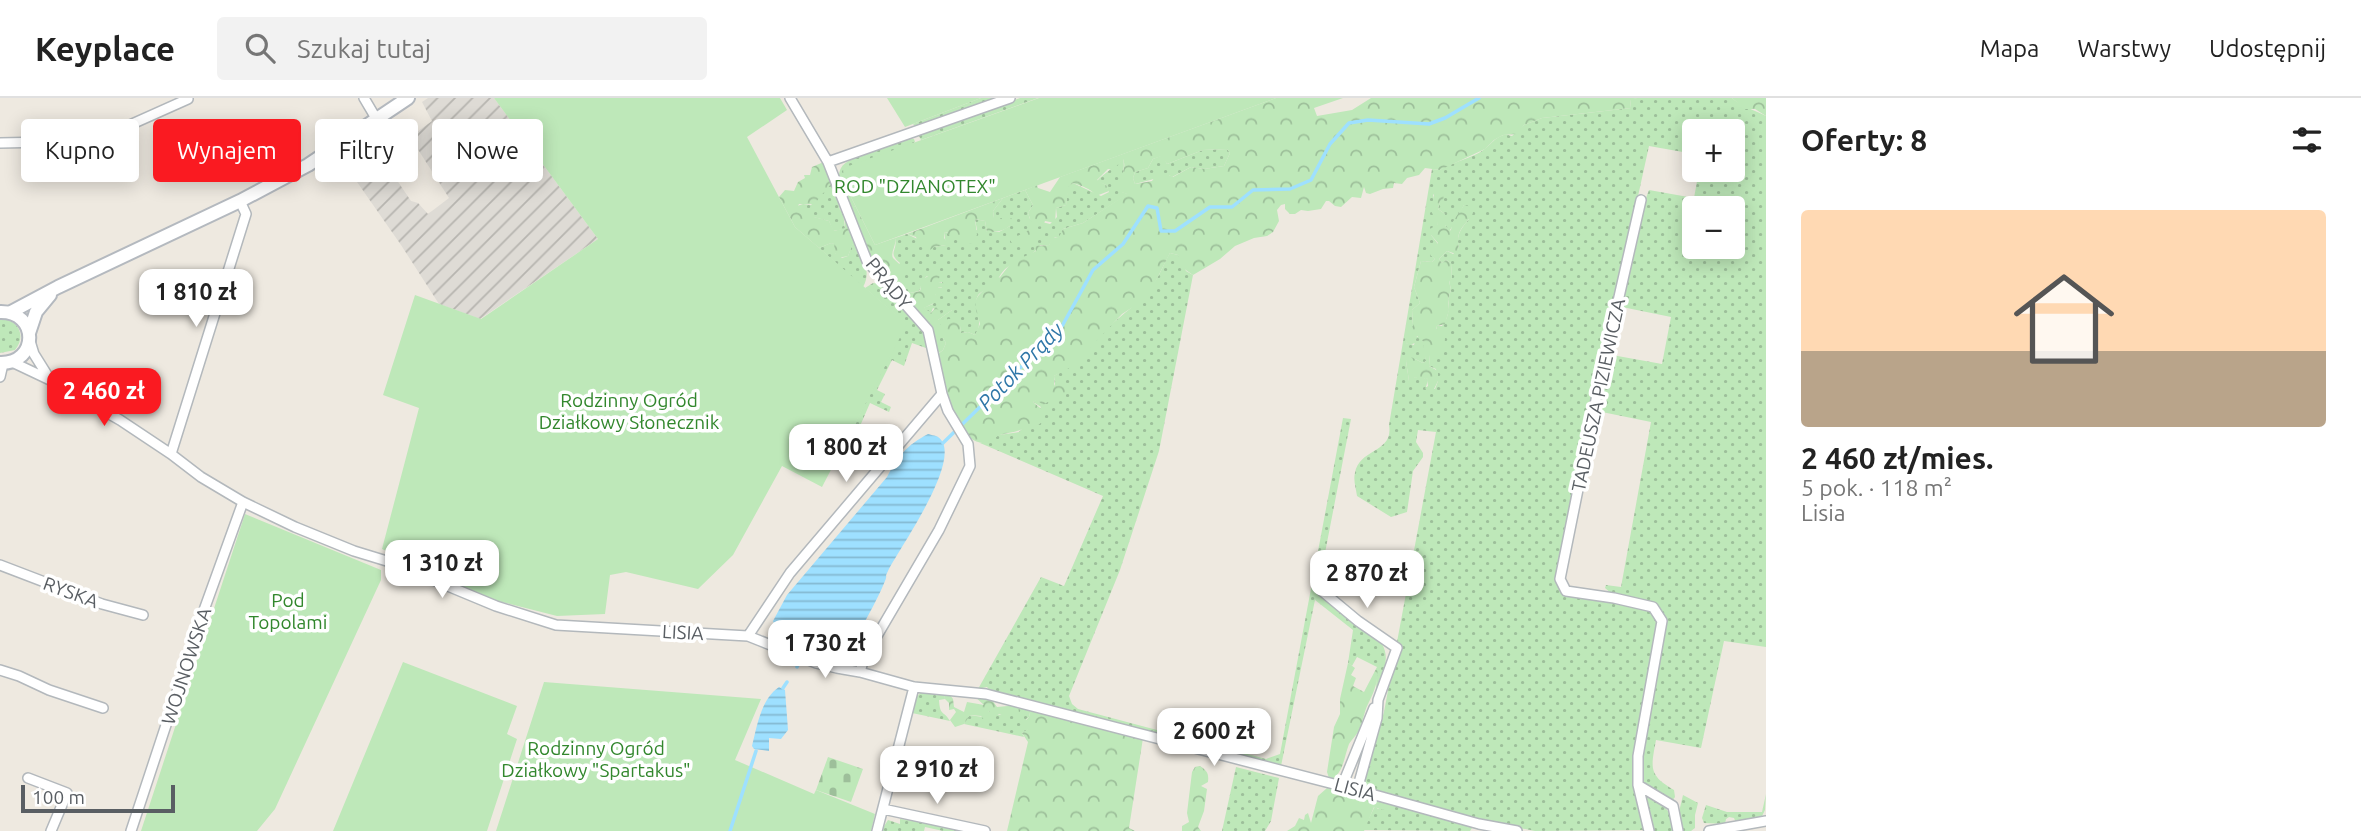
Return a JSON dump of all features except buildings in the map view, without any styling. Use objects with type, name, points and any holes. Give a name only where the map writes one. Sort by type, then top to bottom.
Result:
[{"type":"main road","points":[[378,119],[408,98]]},
{"type":"main road","points":[[5,312],[240,201],[315,160]]},
{"type":"main road","points":[[5,363],[24,354],[36,312],[58,287]]},
{"type":"main road","points":[[5,312],[23,320],[29,337]]},
{"type":"street","points":[[364,98],[376,119]]},
{"type":"street","name":"PRĄDY","points":[[790,98],[828,162],[867,261],[928,330],[942,394],[948,411],[968,444],[970,466],[939,530],[864,658],[860,672]]},
{"type":"street","points":[[828,162],[1010,98]]},
{"type":"street","points":[[0,143],[94,141],[188,99]]},
{"type":"street","name":"TADEUSZA PIZIEWICZA","points":[[1638,785],[1638,756],[1661,621],[1653,607],[1566,591],[1560,579],[1599,385],[1641,200]]},
{"type":"street","points":[[171,454],[246,214],[240,201]]},
{"type":"street","points":[[29,337],[34,354],[50,380]]},
{"type":"street","points":[[0,377],[5,363]]},
{"type":"street","name":"LISIA","points":[[5,363],[50,380],[120,420],[201,477],[243,502],[295,527],[354,551],[390,562],[496,606],[556,625],[748,636],[816,663],[914,687],[986,694],[1357,790],[1477,827],[1517,831]]},
{"type":"street","points":[[748,636],[790,573],[942,394]]},
{"type":"street","name":"WOJNOWSKA","points":[[131,831],[204,610],[243,502]]},
{"type":"street","name":"RYSKA","points":[[0,565],[102,604],[143,615]]},
{"type":"street","points":[[1322,591],[1358,621],[1397,648],[1342,786]]},
{"type":"street","points":[[0,670],[103,708]]},
{"type":"street","points":[[877,831],[914,687]]},
{"type":"street","points":[[1357,790],[1377,718],[1378,699]]},
{"type":"street","points":[[28,778],[67,793],[51,831]]},
{"type":"street","points":[[1638,785],[1649,831]]},
{"type":"street","points":[[1638,785],[1673,806],[1678,831]]},
{"type":"street","points":[[883,809],[985,831]]},
{"type":"street","points":[[1709,831],[1766,821]]},
{"type":"shaded area","points":[[428,98],[494,98],[509,119],[432,121],[422,102]]},
{"type":"shaded area","points":[[432,121],[432,171],[418,150],[418,131]]},
{"type":"shaded area","points":[[543,164],[598,239],[480,319],[439,304],[357,182],[398,182],[411,201],[418,203],[428,214],[449,198],[439,182],[543,182]]},
{"type":"green space","name":"Rodzinny Ogród Działkowy Słonecznik","points":[[494,98],[780,98],[787,110],[747,137],[795,227],[907,324],[822,487],[782,466],[733,555],[698,589],[626,572],[610,575],[605,614],[557,616],[490,599],[382,549],[419,408],[383,395],[415,295],[481,319],[598,239],[543,164],[543,119],[509,119]]},
{"type":"green space","name":"ROD \"DZIANOTEX\"","points":[[887,98],[981,98],[905,127]]},
{"type":"green space","points":[[981,98],[999,98],[915,126],[913,124]]},
{"type":"green space","points":[[1020,98],[1038,98],[921,140],[919,136],[920,134]]},
{"type":"green space","name":"ROD \"DZIANOTEX\"","points":[[1039,98],[1276,98],[875,245],[844,183],[843,168]]},
{"type":"green space","points":[[1276,98],[1343,98],[1314,108],[1317,116],[1352,110],[1371,98],[1637,98],[1630,100],[1631,108],[1542,118],[1524,125],[1517,134],[1503,135],[1485,149],[1440,170],[1425,168],[1419,175],[1407,178],[1402,184],[1394,183],[1393,188],[1370,194],[1366,193],[1364,187],[1361,198],[1352,197],[1341,207],[1326,201],[1321,209],[1301,210],[1290,214],[1285,209],[1285,204],[1281,205],[1277,210],[1279,221],[1273,232],[1235,246],[1220,259],[1193,275],[1180,266],[1178,255],[1170,253],[1147,298],[1122,314],[1073,366],[1054,376],[1055,386],[1064,385],[1066,396],[1043,405],[1037,400],[1033,402],[1045,412],[1042,422],[1037,426],[1028,426],[1000,435],[986,443],[978,442],[960,428],[933,372],[932,359],[943,350],[946,343],[931,331],[948,319],[954,319],[960,326],[961,333],[975,335],[980,324],[976,299],[988,287],[995,288],[993,281],[1000,277],[1011,263],[1036,251],[1035,246],[1049,245],[1052,238],[1059,237],[1063,229],[1083,223],[1127,194],[1118,191],[1124,167],[1123,159],[1113,170],[1108,169],[1097,180],[1106,185],[1109,191],[1096,196],[1089,189],[1073,183],[1069,186],[1066,205],[1056,208],[1055,223],[1045,221],[1043,226],[1033,227],[1028,213],[1033,205],[1025,190],[1037,185],[1038,188],[1050,192],[1060,177]],"holes":[[[1227,149],[1230,153],[1224,166],[1204,169],[1191,167],[1173,177],[1165,173],[1157,174],[1152,181],[1135,184],[1133,178],[1135,172],[1148,168],[1153,159],[1162,156],[1167,164],[1203,150]]]},
{"type":"green space","points":[[1637,98],[1732,98],[1766,116],[1766,647],[1724,641],[1701,748],[1656,740],[1653,770],[1660,780],[1674,790],[1675,797],[1672,801],[1643,784],[1645,723],[1664,618],[1657,605],[1612,594],[1605,588],[1606,585],[1621,587],[1651,422],[1602,412],[1599,431],[1595,419],[1612,355],[1662,364],[1671,317],[1622,307],[1614,339],[1643,206],[1649,190],[1683,196],[1682,259],[1745,259],[1745,196],[1694,196],[1697,182],[1745,182],[1745,119],[1682,119],[1682,152],[1649,146],[1571,502],[1558,579],[1561,590],[1645,608],[1657,622],[1636,747],[1643,830],[1535,831],[1465,817],[1368,790],[1363,783],[1384,712],[1436,432],[1418,430],[1416,442],[1423,457],[1413,471],[1407,512],[1391,517],[1357,496],[1354,476],[1363,459],[1381,446],[1389,434],[1432,169],[1440,170],[1477,154],[1499,137],[1512,136],[1524,125],[1542,118],[1631,108],[1630,99]],"holes":[[[1433,194],[1440,201],[1438,209],[1445,214],[1445,225],[1449,232],[1464,205],[1469,219],[1460,233],[1459,249],[1453,254],[1447,251],[1439,259],[1442,263],[1446,260],[1451,263],[1452,278],[1449,280],[1451,290],[1447,317],[1436,330],[1438,355],[1430,355],[1429,366],[1436,369],[1438,381],[1435,389],[1426,387],[1426,377],[1415,377],[1409,381],[1406,361],[1426,361],[1424,342],[1420,337],[1416,337],[1414,345],[1406,343],[1413,326],[1412,310],[1420,303],[1414,287],[1421,261],[1432,262],[1435,259],[1431,255],[1438,244],[1431,235],[1438,224]]]},
{"type":"green space","points":[[1732,98],[1766,98],[1766,116],[1755,109],[1745,109]]},
{"type":"green space","points":[[908,138],[914,139],[915,142],[844,183],[856,207],[848,205],[840,187],[839,177],[845,163],[861,154]]},
{"type":"green space","points":[[1227,149],[1230,153],[1224,166],[1204,169],[1191,167],[1172,177],[1169,175],[1135,184],[1135,172],[1148,168],[1153,159],[1163,155],[1167,164],[1203,150]]},
{"type":"green space","points":[[1123,158],[1122,192],[1128,194],[1083,223],[1063,229],[1060,238],[1055,237],[1049,245],[1040,245],[1036,251],[1004,270],[995,288],[984,290],[979,295],[979,321],[975,335],[961,333],[960,326],[943,338],[946,343],[943,350],[936,355],[925,324],[930,320],[938,320],[952,310],[945,310],[942,314],[933,308],[931,313],[923,308],[933,304],[937,287],[942,288],[942,282],[938,283],[927,276],[917,278],[921,287],[919,291],[905,294],[904,297],[872,265],[891,275],[900,263],[893,254],[895,238],[907,234],[934,247],[946,245],[944,232],[958,234],[977,230],[975,219],[985,221],[987,232],[999,232],[1010,226],[994,218],[993,211],[1003,198],[1025,190],[1033,205],[1028,213],[1030,219],[1050,224],[1057,217],[1056,208],[1066,205],[1068,186],[1073,183],[1101,196],[1109,192],[1106,185],[1097,181]]},
{"type":"green space","points":[[826,161],[834,177],[830,185],[815,204],[798,206],[814,217],[829,221],[834,231],[845,228],[844,207],[856,207],[875,245],[895,238],[892,256],[904,269],[902,275],[891,275],[872,265],[864,243],[854,241],[848,256],[838,258],[834,244],[819,248],[795,227],[779,197],[785,190],[794,191],[798,182],[805,178],[804,175],[810,175],[812,167]]},
{"type":"green space","points":[[833,181],[840,210],[843,212],[845,229],[833,231],[829,221],[813,217],[797,206],[811,205]]},
{"type":"green space","points":[[1435,190],[1444,193],[1443,202],[1440,201],[1438,209],[1445,214],[1445,225],[1449,231],[1464,205],[1471,207],[1473,213],[1459,233],[1459,249],[1456,254],[1447,251],[1439,259],[1442,263],[1446,260],[1451,263],[1452,278],[1449,281],[1451,290],[1445,324],[1437,326],[1436,329],[1442,332],[1445,338],[1444,351],[1438,355],[1430,355],[1429,366],[1438,371],[1438,381],[1433,391],[1429,392],[1425,388],[1428,386],[1427,378],[1421,380],[1415,377],[1412,382],[1409,381],[1406,361],[1411,357],[1423,363],[1426,361],[1424,342],[1417,336],[1415,343],[1406,343],[1408,329],[1413,326],[1412,310],[1420,303],[1414,287],[1421,261],[1432,262],[1435,259],[1430,255],[1438,243],[1431,235],[1430,229],[1438,224],[1431,211]]},
{"type":"green space","points":[[1003,198],[993,211],[994,218],[1011,218],[1014,221],[1002,230],[987,232],[985,221],[975,219],[977,235],[971,244],[963,244],[958,234],[951,238],[944,232],[946,245],[930,250],[918,245],[916,237],[907,234]]},
{"type":"green space","points":[[1029,230],[1039,231],[1039,239],[1026,247],[1013,245],[1010,240]]},
{"type":"green space","points":[[854,240],[867,274],[863,287],[819,248],[835,244],[835,253],[842,258],[848,256]]},
{"type":"green space","points":[[1170,253],[1178,255],[1186,271],[1193,275],[1159,451],[1120,570],[1069,696],[1078,709],[1266,759],[1280,754],[1343,418],[1351,419],[1317,594],[1382,644],[1386,655],[1385,667],[1376,690],[1377,667],[1357,657],[1352,666],[1348,663],[1353,630],[1315,600],[1281,766],[990,691],[987,687],[978,689],[1041,577],[1064,586],[1103,496],[980,443],[999,435],[1019,432],[1041,407],[1033,402],[1055,386],[1054,376],[1075,361],[1142,297],[1156,279]]},
{"type":"green space","points":[[933,273],[940,275],[938,282],[946,286],[938,287],[936,302],[924,308],[931,313],[936,307],[942,314],[946,306],[952,310],[938,320],[930,320],[925,324],[919,317],[919,312],[913,310],[904,297],[905,294],[920,291],[921,287],[913,278],[925,278]]},
{"type":"green space","points":[[873,283],[882,284],[926,333],[932,361],[926,348],[912,343],[904,366],[892,360],[877,390],[885,394],[881,402],[891,407],[889,412],[870,403],[857,433],[881,445],[852,454],[842,448],[906,324],[865,288]]},
{"type":"green space","points":[[5,319],[18,327],[20,341],[15,350],[0,353],[0,320]]},
{"type":"green space","name":"Pod Topolami","points":[[245,514],[381,570],[381,580],[275,809],[257,831],[141,831]]},
{"type":"green space","name":"Rodzinny Ogród Działkowy \"Spartakus\"","points":[[403,662],[517,706],[507,734],[517,739],[487,831],[333,831]]},
{"type":"green space","points":[[1348,663],[1355,668],[1351,675],[1356,678],[1353,686],[1364,692],[1377,667],[1377,677],[1357,734],[1349,744],[1339,772],[1333,779],[1329,778],[1327,772]]},
{"type":"green space","name":"Rodzinny Ogród Działkowy \"Spartakus\"","points":[[544,682],[761,699],[735,760],[814,794],[816,790],[875,814],[871,831],[496,831]]},
{"type":"green space","points":[[921,692],[944,692],[945,699],[939,700],[941,711],[950,721],[912,713],[916,698]]},
{"type":"green space","points":[[943,692],[952,693],[950,695],[954,707],[964,712],[967,702],[984,705],[974,696],[992,700],[997,707],[1018,705],[1019,713],[1004,716],[999,714],[995,717],[989,711],[985,721],[981,716],[970,715],[964,724],[955,727],[950,720],[956,712],[954,709],[949,710],[949,703]]},
{"type":"green space","points":[[1018,705],[1031,708],[1026,719],[1029,729],[1022,733],[1024,737],[964,724],[969,715],[983,717],[989,711],[1005,715]]},
{"type":"green space","points":[[1031,708],[1143,738],[1129,828],[1135,831],[1007,831],[1028,742],[1022,733],[1028,729],[1024,729],[1023,723],[1029,717]]},
{"type":"green space","points":[[828,757],[863,769],[851,802],[816,790]]},
{"type":"green space","points":[[1200,766],[1207,772],[1208,779],[1208,782],[1201,786],[1207,789],[1204,811],[1198,827],[1201,831],[1182,831],[1182,826],[1189,822],[1187,813],[1192,772],[1195,767]]},
{"type":"green space","points":[[1236,767],[1279,778],[1271,821],[1265,831],[1222,831]]},
{"type":"green space","points":[[1327,788],[1354,792],[1356,795],[1391,803],[1391,807],[1383,810],[1374,807],[1364,831],[1287,831],[1295,826],[1299,818],[1304,820],[1308,813],[1311,823],[1318,796]]},
{"type":"green space","points":[[1645,793],[1669,813],[1673,831],[1654,831]]},
{"type":"green space","points":[[1766,794],[1765,810],[1760,820],[1736,823],[1734,818],[1729,817],[1725,824],[1704,823],[1702,818],[1706,805],[1727,812],[1762,812]]},
{"type":"green space","points":[[1683,795],[1698,803],[1695,828],[1691,831],[1681,831],[1678,816]]},
{"type":"green space","points":[[1391,803],[1474,825],[1470,831],[1363,830],[1375,806],[1378,809]]},
{"type":"green space","points":[[900,819],[965,831],[943,831],[925,827],[924,831],[881,831],[888,820],[900,824]]},
{"type":"water","points":[[928,434],[938,437],[944,447],[943,463],[937,482],[888,571],[867,618],[849,646],[839,653],[821,655],[804,650],[783,636],[773,621],[787,595],[887,477],[904,452]]},
{"type":"water","points":[[779,687],[785,690],[788,730],[781,739],[769,738],[769,751],[754,749],[752,746],[761,713],[768,698]]},
{"type":"waterway","name":"Potok Prądy","points":[[943,443],[1061,328],[1093,270],[1123,244],[1148,206],[1157,208],[1161,231],[1175,231],[1210,207],[1232,207],[1253,190],[1290,189],[1311,180],[1330,144],[1349,123],[1368,120],[1429,124],[1479,98]]},
{"type":"waterway","name":"Potok Prądy","points":[[797,667],[799,662]]},
{"type":"waterway","points":[[783,688],[787,682]]},
{"type":"waterway","name":"Potok Prądy","points":[[730,831],[756,751]]}]
